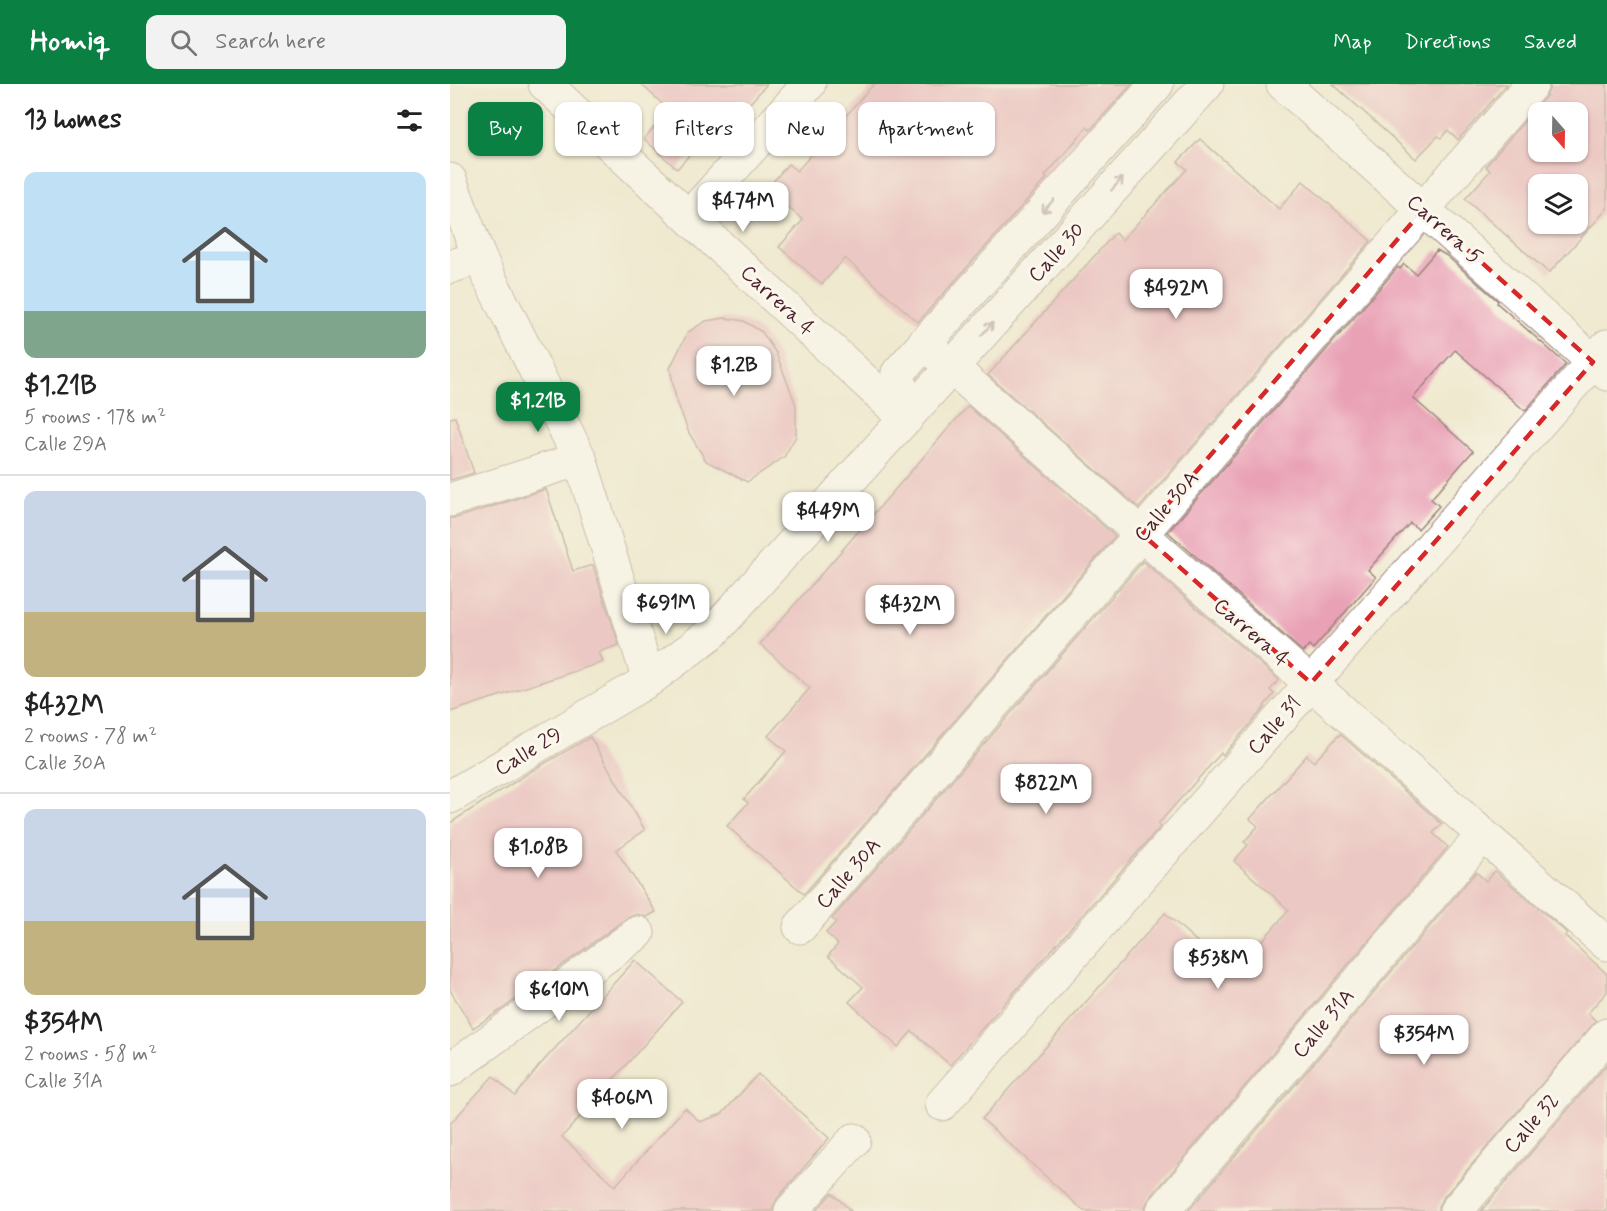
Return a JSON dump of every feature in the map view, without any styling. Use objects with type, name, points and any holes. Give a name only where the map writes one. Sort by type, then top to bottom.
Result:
[{"type":"street","name":"Carrera 4","points":[[545,84],[906,419]]},
{"type":"street","points":[[689,217],[809,84]]},
{"type":"street","name":"Calle 30","points":[[906,419],[898,373],[1157,84]]},
{"type":"street","name":"Calle 30","points":[[605,705],[649,680],[713,632],[1207,84]]},
{"type":"street","name":"Carrera 5","points":[[1283,84],[1423,210],[1602,360]]},
{"type":"street","name":"Calle 30A","points":[[800,927],[1532,84]]},
{"type":"street","points":[[450,180],[465,262],[580,459],[649,680]]},
{"type":"street","name":"Carrera 4","points":[[924,343],[1607,944]]},
{"type":"street","name":"Calle 31","points":[[942,1104],[1311,683],[1602,360]]},
{"type":"street","points":[[450,500],[580,459]]},
{"type":"street","name":"Calle 29","points":[[450,797],[605,705]]},
{"type":"street","name":"Calle 31A","points":[[1163,1211],[1483,835]]},
{"type":"street","points":[[450,1070],[638,933]]},
{"type":"street","name":"Calle 32","points":[[1456,1211],[1607,1035]]},
{"type":"street","points":[[791,1211],[854,1140]]},
{"type":"highlighted area","points":[[1423,210],[1593,362],[1311,683],[1142,534]]},
{"type":"building","points":[[641,84],[767,84],[751,102],[660,102]]},
{"type":"building","points":[[874,84],[1132,84],[1090,130],[1087,127],[1045,176],[1047,178],[918,322],[845,258],[822,284],[779,247],[803,220],[767,189],[788,164],[797,171],[810,156],[846,156],[846,116],[858,102],[858,156],[995,156],[995,102],[858,102]]},
{"type":"building","points":[[1333,84],[1507,84],[1458,140],[1448,130],[1441,138],[1438,136],[1416,159]]},
{"type":"building","points":[[1550,84],[1607,84],[1607,209],[1588,230],[1588,174],[1528,174],[1528,234],[1584,234],[1549,273],[1465,199],[1490,171],[1486,166],[1528,117],[1528,162],[1588,162],[1588,102],[1541,102],[1546,96]]},
{"type":"building","points":[[654,127],[654,148],[644,139]]},
{"type":"building","points":[[1200,139],[1279,209],[1303,181],[1371,241],[1139,508],[988,375],[1115,233],[1122,240],[1187,169],[1178,162]]},
{"type":"building","points":[[663,156],[689,156],[677,169]]},
{"type":"building","points":[[1437,250],[1447,256],[1498,301],[1497,303],[1566,364],[1525,411],[1455,350],[1413,398],[1473,451],[1431,499],[1439,506],[1418,529],[1410,523],[1368,570],[1376,577],[1313,649],[1309,645],[1303,652],[1168,532],[1398,267],[1400,269],[1404,264],[1416,274]]},
{"type":"building","points":[[725,318],[744,321],[762,332],[776,353],[796,405],[796,436],[784,457],[747,482],[706,461],[689,433],[676,399],[670,368],[688,332],[706,321]]},
{"type":"building","points":[[968,406],[1115,536],[804,894],[727,826],[748,803],[744,799],[786,751],[768,736],[810,688],[760,644]]},
{"type":"building","points":[[455,417],[474,473],[450,480],[450,418]]},
{"type":"building","points":[[546,489],[573,571],[593,565],[619,645],[599,652],[603,662],[450,712],[450,518]]},
{"type":"building","points":[[1143,561],[1279,680],[1270,690],[1274,694],[1223,755],[1221,753],[1158,824],[1160,827],[950,1065],[912,1031],[898,1047],[849,1002],[863,987],[828,956],[838,944],[826,933],[836,922],[832,919]]},
{"type":"building","points":[[1340,734],[1442,824],[1433,833],[1448,847],[1149,1199],[1145,1211],[1084,1211],[982,1119],[1165,913],[1233,974],[1289,910],[1234,861],[1248,845],[1244,842],[1258,826],[1250,819],[1307,755],[1314,762]]},
{"type":"building","points":[[590,737],[645,830],[616,850],[656,912],[647,917],[637,914],[627,918],[473,1028],[450,990],[450,823]]},
{"type":"building","points":[[1495,871],[1567,933],[1565,936],[1607,974],[1607,992],[1588,1013],[1596,1021],[1442,1199],[1438,1211],[1188,1211],[1476,872],[1486,881]]},
{"type":"building","points":[[635,960],[682,1002],[562,1137],[615,1186],[685,1108],[700,1122],[722,1114],[758,1074],[829,1138],[777,1199],[773,1211],[450,1211],[450,1124],[493,1076],[515,1096],[539,1066]]},
{"type":"building","points":[[1607,1064],[1607,1211],[1481,1211]]},
{"type":"building","points":[[832,1193],[851,1211],[816,1211]]}]
